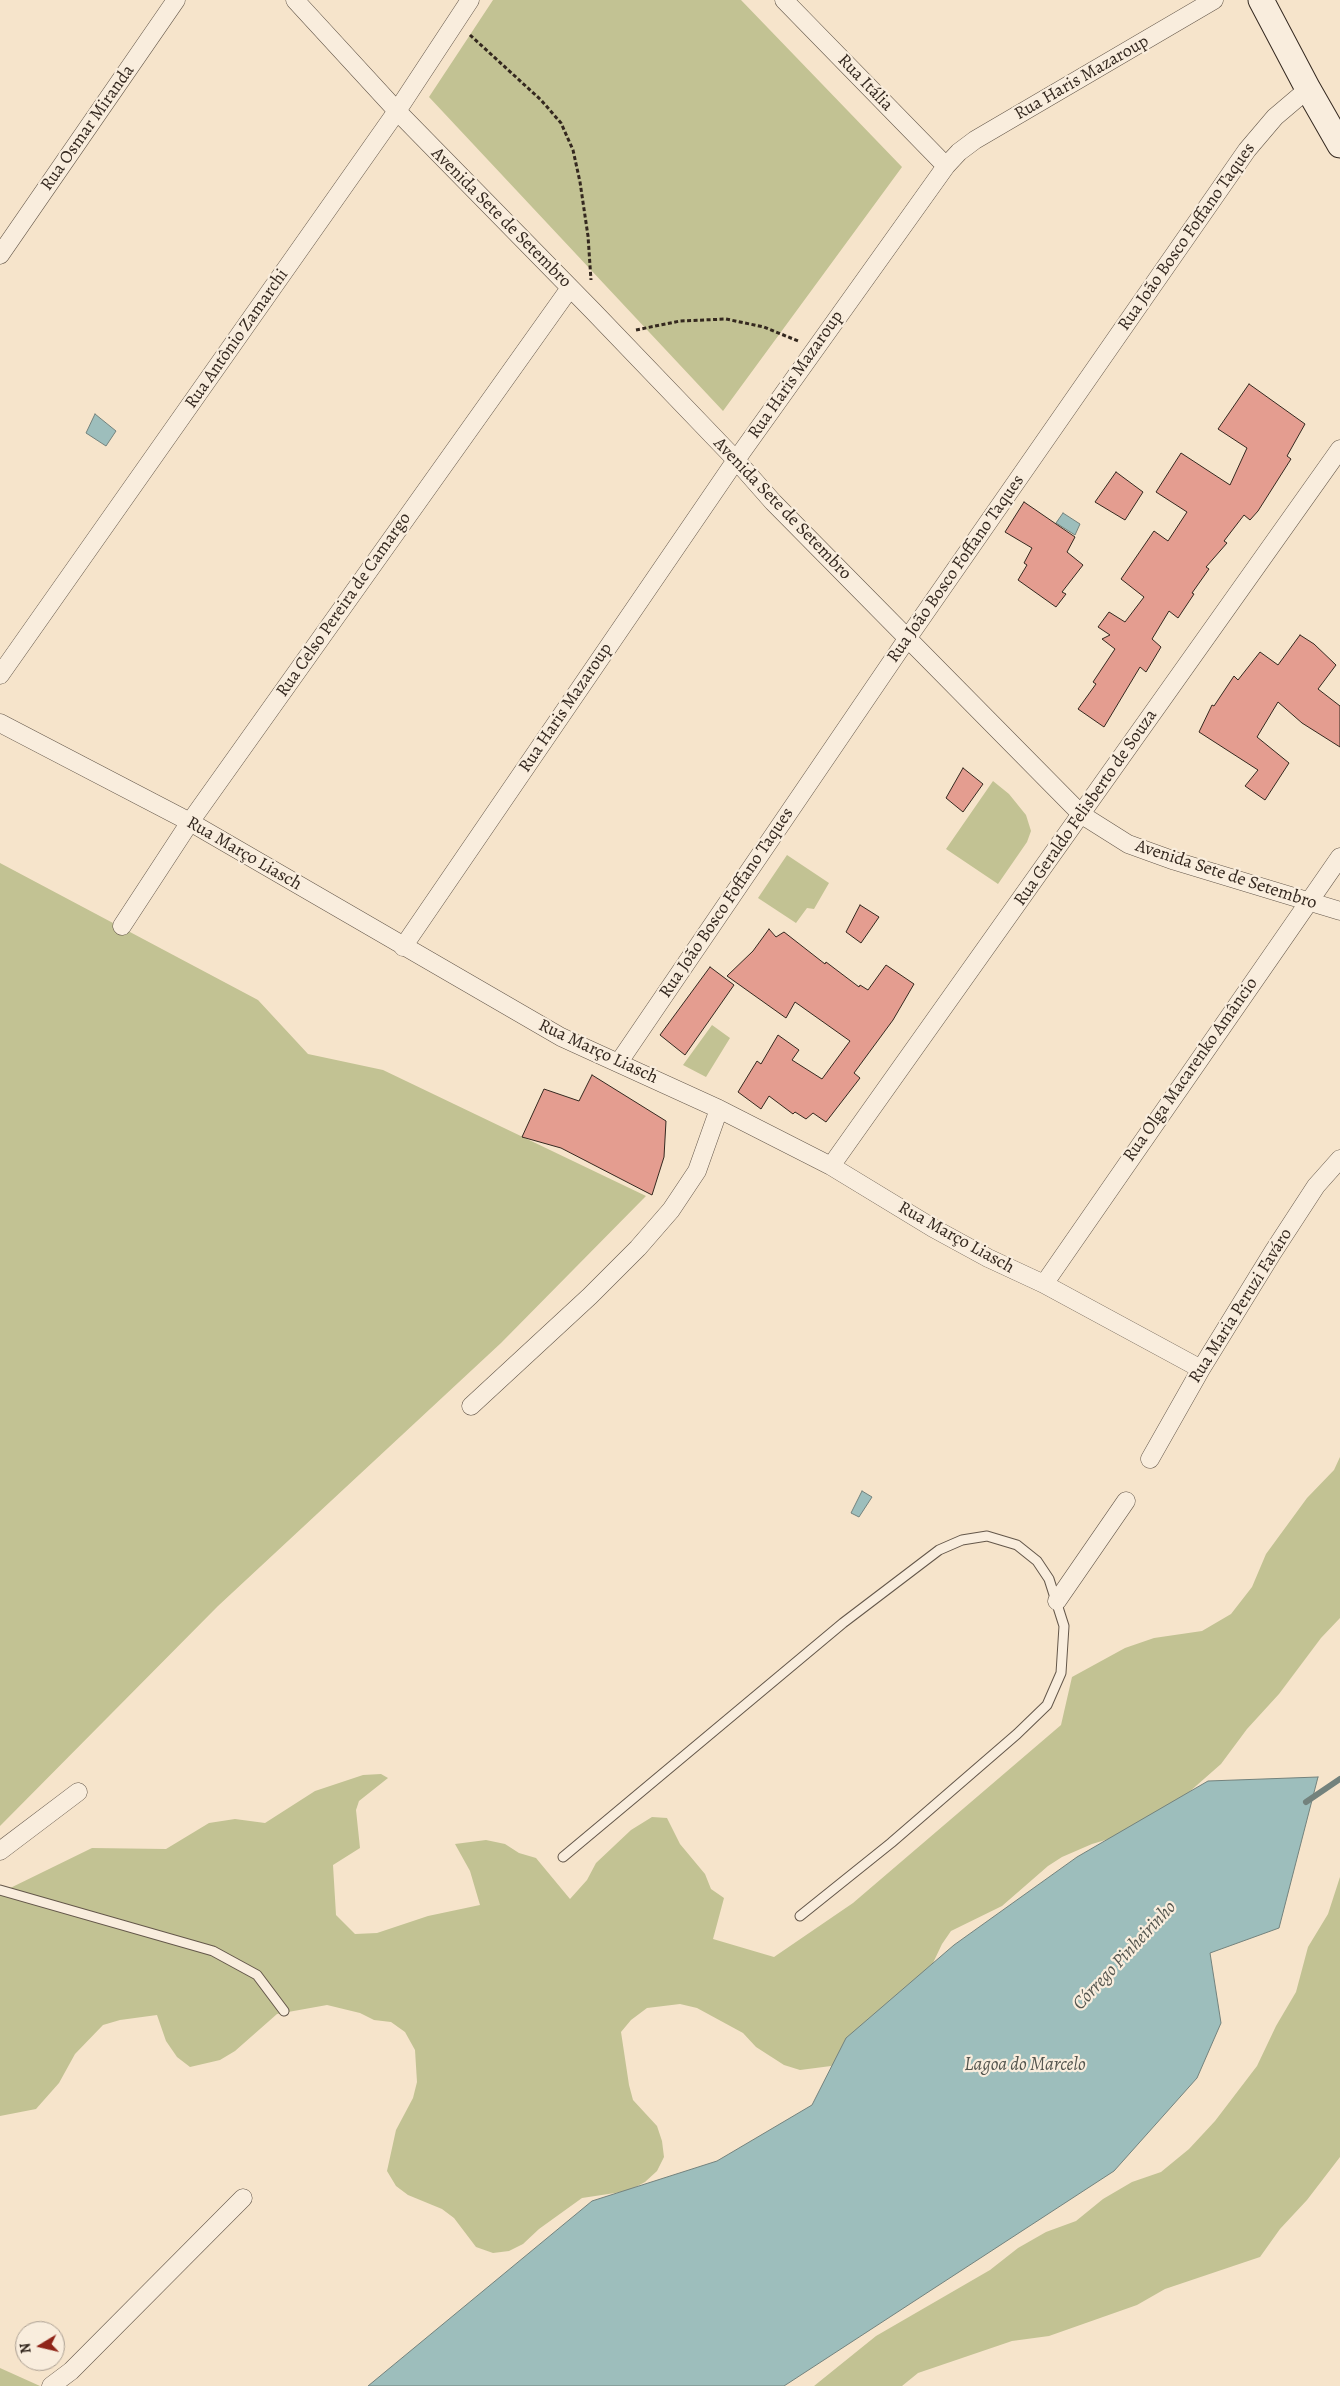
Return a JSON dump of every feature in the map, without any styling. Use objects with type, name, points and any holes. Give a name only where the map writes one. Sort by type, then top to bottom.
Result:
[{"type":"street","name":"Rua Osmar Miranda","points":[[0,255],[176,0]]},
{"type":"street","name":"Avenida Sete de Setembro","points":[[295,0],[397,111],[736,460],[772,502],[1082,815],[1128,844],[1175,861],[1340,911]]},
{"type":"street","name":"Rua Antônio Zamarchi","points":[[0,675],[397,111],[454,21],[470,0]]},
{"type":"street","name":"Rua Itália","points":[[784,0],[946,166]]},
{"type":"street","name":"Rua Haris Mazaroup","points":[[403,947],[736,460],[946,166],[959,152],[975,140],[1214,0]]},
{"type":"street","points":[[1261,0],[1340,145]]},
{"type":"street","name":"Rua João Bosco Foffano Taques","points":[[619,1062],[907,639],[1247,150],[1275,117],[1308,89]]},
{"type":"street","name":"Rua Celso Pereira de Camargo","points":[[122,926],[190,822],[570,288]]},
{"type":"street","name":"Rua Geraldo Felisberto de Souza","points":[[831,1166],[1340,449]]},
{"type":"street","name":"Rua Março Liasch","points":[[0,724],[190,822],[561,1037],[720,1109],[831,1166],[933,1228],[988,1258],[1044,1284],[1201,1369]]},
{"type":"street","name":"Rua Olga Macarenko Amâncio","points":[[1044,1284],[1340,857]]},
{"type":"street","points":[[471,1406],[590,1296],[638,1248],[671,1210],[697,1171],[720,1109]]},
{"type":"street","name":"Rua Maria Peruzi Faváro","points":[[1150,1459],[1201,1369],[1316,1186],[1340,1159]]},
{"type":"street","points":[[1057,1601],[1126,1501]]},
{"type":"street","points":[[0,1851],[78,1792]]},
{"type":"street","points":[[51,2386],[71,2371],[243,2198]]},
{"type":"lane","points":[[563,1857],[843,1624],[939,1550],[962,1540],[987,1536],[1017,1545],[1037,1561],[1045,1573],[1057,1601],[1064,1626],[1061,1673],[1047,1705],[1023,1730],[891,1844],[800,1916]]},
{"type":"lane","points":[[0,1890],[214,1951],[257,1975],[284,2011]]},
{"type":"path","points":[[454,21],[541,100],[561,122],[573,150],[580,182],[588,236],[593,311]]},
{"type":"path","points":[[617,336],[680,321],[726,319],[764,327],[815,348]]},
{"type":"green space","points":[[493,0],[741,0],[902,167],[723,411],[429,97]]},
{"type":"green space","points":[[993,781],[1009,794],[1026,815],[1031,831],[1027,842],[998,884],[946,849]]},
{"type":"green space","points":[[787,855],[829,883],[814,909],[807,908],[796,923],[758,898]]},
{"type":"green space","points":[[0,863],[258,1000],[308,1054],[383,1070],[646,1196],[501,1343],[218,1606],[0,1826]]},
{"type":"green space","points":[[712,1025],[730,1038],[706,1077],[683,1065]]},
{"type":"green space","points":[[1340,1457],[1340,1618],[1321,1638],[1279,1694],[1247,1729],[1221,1764],[1188,1793],[1122,1835],[1092,1844],[1062,1857],[1048,1866],[1002,1906],[951,1931],[933,1963],[846,2061],[831,2066],[800,2070],[784,2065],[756,2047],[743,2033],[697,2008],[680,2004],[647,2008],[631,2020],[621,2032],[633,2100],[657,2126],[662,2141],[664,2157],[657,2171],[645,2182],[628,2191],[582,2198],[539,2229],[523,2244],[509,2251],[493,2253],[476,2247],[454,2218],[442,2209],[408,2195],[396,2186],[387,2171],[396,2130],[413,2098],[417,2082],[415,2050],[405,2032],[391,2022],[374,2020],[360,2013],[327,2005],[277,2014],[235,2051],[220,2060],[190,2067],[177,2057],[166,2041],[157,2015],[120,2020],[103,2025],[75,2054],[59,2083],[36,2109],[0,2116],[0,1893],[92,1848],[166,1849],[209,1823],[235,1819],[265,1823],[315,1791],[363,1775],[381,1774],[388,1778],[359,1801],[356,1810],[360,1848],[333,1865],[336,1915],[355,1934],[377,1933],[428,1916],[480,1905],[470,1871],[455,1844],[486,1840],[505,1844],[519,1853],[536,1858],[570,1899],[587,1880],[596,1863],[631,1830],[652,1817],[667,1818],[680,1844],[705,1874],[711,1889],[724,1898],[713,1939],[774,1957],[853,1903],[1061,1725],[1072,1677],[1125,1648],[1154,1638],[1202,1631],[1231,1614],[1252,1587],[1266,1554],[1307,1498],[1334,1470]]},
{"type":"green space","points":[[1340,1877],[1340,2157],[1307,2200],[1280,2229],[1260,2257],[1165,2289],[1137,2305],[1049,2336],[1012,2341],[918,2373],[902,2386],[814,2386],[876,2336],[990,2270],[1018,2248],[1046,2232],[1076,2221],[1103,2199],[1132,2182],[1161,2172],[1189,2149],[1215,2121],[1257,2066],[1276,2026],[1296,1992],[1308,1947],[1328,1914]]},
{"type":"green space","points":[[0,2368],[40,2386],[0,2386]]},
{"type":"water","points":[[95,414],[116,431],[106,446],[86,433]]},
{"type":"water","points":[[1063,513],[1080,524],[1075,535],[1056,523]]},
{"type":"water","points":[[862,1491],[872,1497],[859,1517],[851,1513]]},
{"type":"water","name":"Lagoa do Marcelo","points":[[1318,1777],[1279,1928],[1210,1953],[1221,2023],[1197,2078],[1114,2171],[784,2386],[368,2386],[592,2201],[717,2161],[812,2105],[846,2038],[954,1945],[1077,1857],[1208,1781]]},
{"type":"building","points":[[1249,384],[1305,424],[1287,456],[1291,459],[1258,511],[1250,520],[1244,515],[1224,541],[1227,543],[1206,567],[1209,569],[1192,593],[1194,594],[1178,618],[1169,611],[1152,639],[1161,647],[1146,672],[1140,667],[1104,727],[1078,709],[1096,684],[1093,682],[1115,649],[1102,639],[1110,635],[1098,627],[1109,612],[1125,622],[1144,597],[1121,579],[1154,531],[1168,541],[1187,512],[1156,492],[1181,453],[1230,485],[1247,448],[1218,429]]},
{"type":"building","points":[[1116,472],[1143,492],[1125,520],[1095,502]]},
{"type":"building","points":[[1024,502],[1075,537],[1067,552],[1083,565],[1062,592],[1066,594],[1056,607],[1018,580],[1027,565],[1024,563],[1032,548],[1005,532]]},
{"type":"building","points":[[1300,635],[1314,644],[1336,665],[1318,689],[1340,706],[1340,747],[1302,723],[1278,702],[1257,737],[1289,763],[1265,800],[1245,786],[1258,770],[1199,732],[1212,705],[1214,706],[1234,676],[1238,680],[1260,652],[1278,665]]},
{"type":"building","points":[[963,768],[983,784],[963,812],[946,798]]},
{"type":"building","points":[[860,905],[879,917],[861,943],[846,932]]},
{"type":"building","points":[[769,929],[776,937],[784,932],[825,964],[826,962],[859,987],[860,985],[868,990],[886,965],[914,984],[893,1020],[854,1073],[860,1078],[826,1122],[813,1113],[806,1119],[795,1112],[793,1114],[769,1096],[761,1109],[738,1092],[757,1061],[761,1064],[778,1035],[799,1050],[792,1060],[822,1079],[850,1041],[795,1002],[786,1018],[727,976],[753,951]]},
{"type":"building","points":[[710,967],[734,985],[685,1055],[660,1035]]},
{"type":"building","points":[[592,1075],[666,1121],[664,1157],[652,1195],[561,1148],[522,1137],[544,1089],[579,1101]]},
{"type":"waterway","name":"Córrego Pinheirinho","points":[[1306,1802],[1340,1779]]}]
